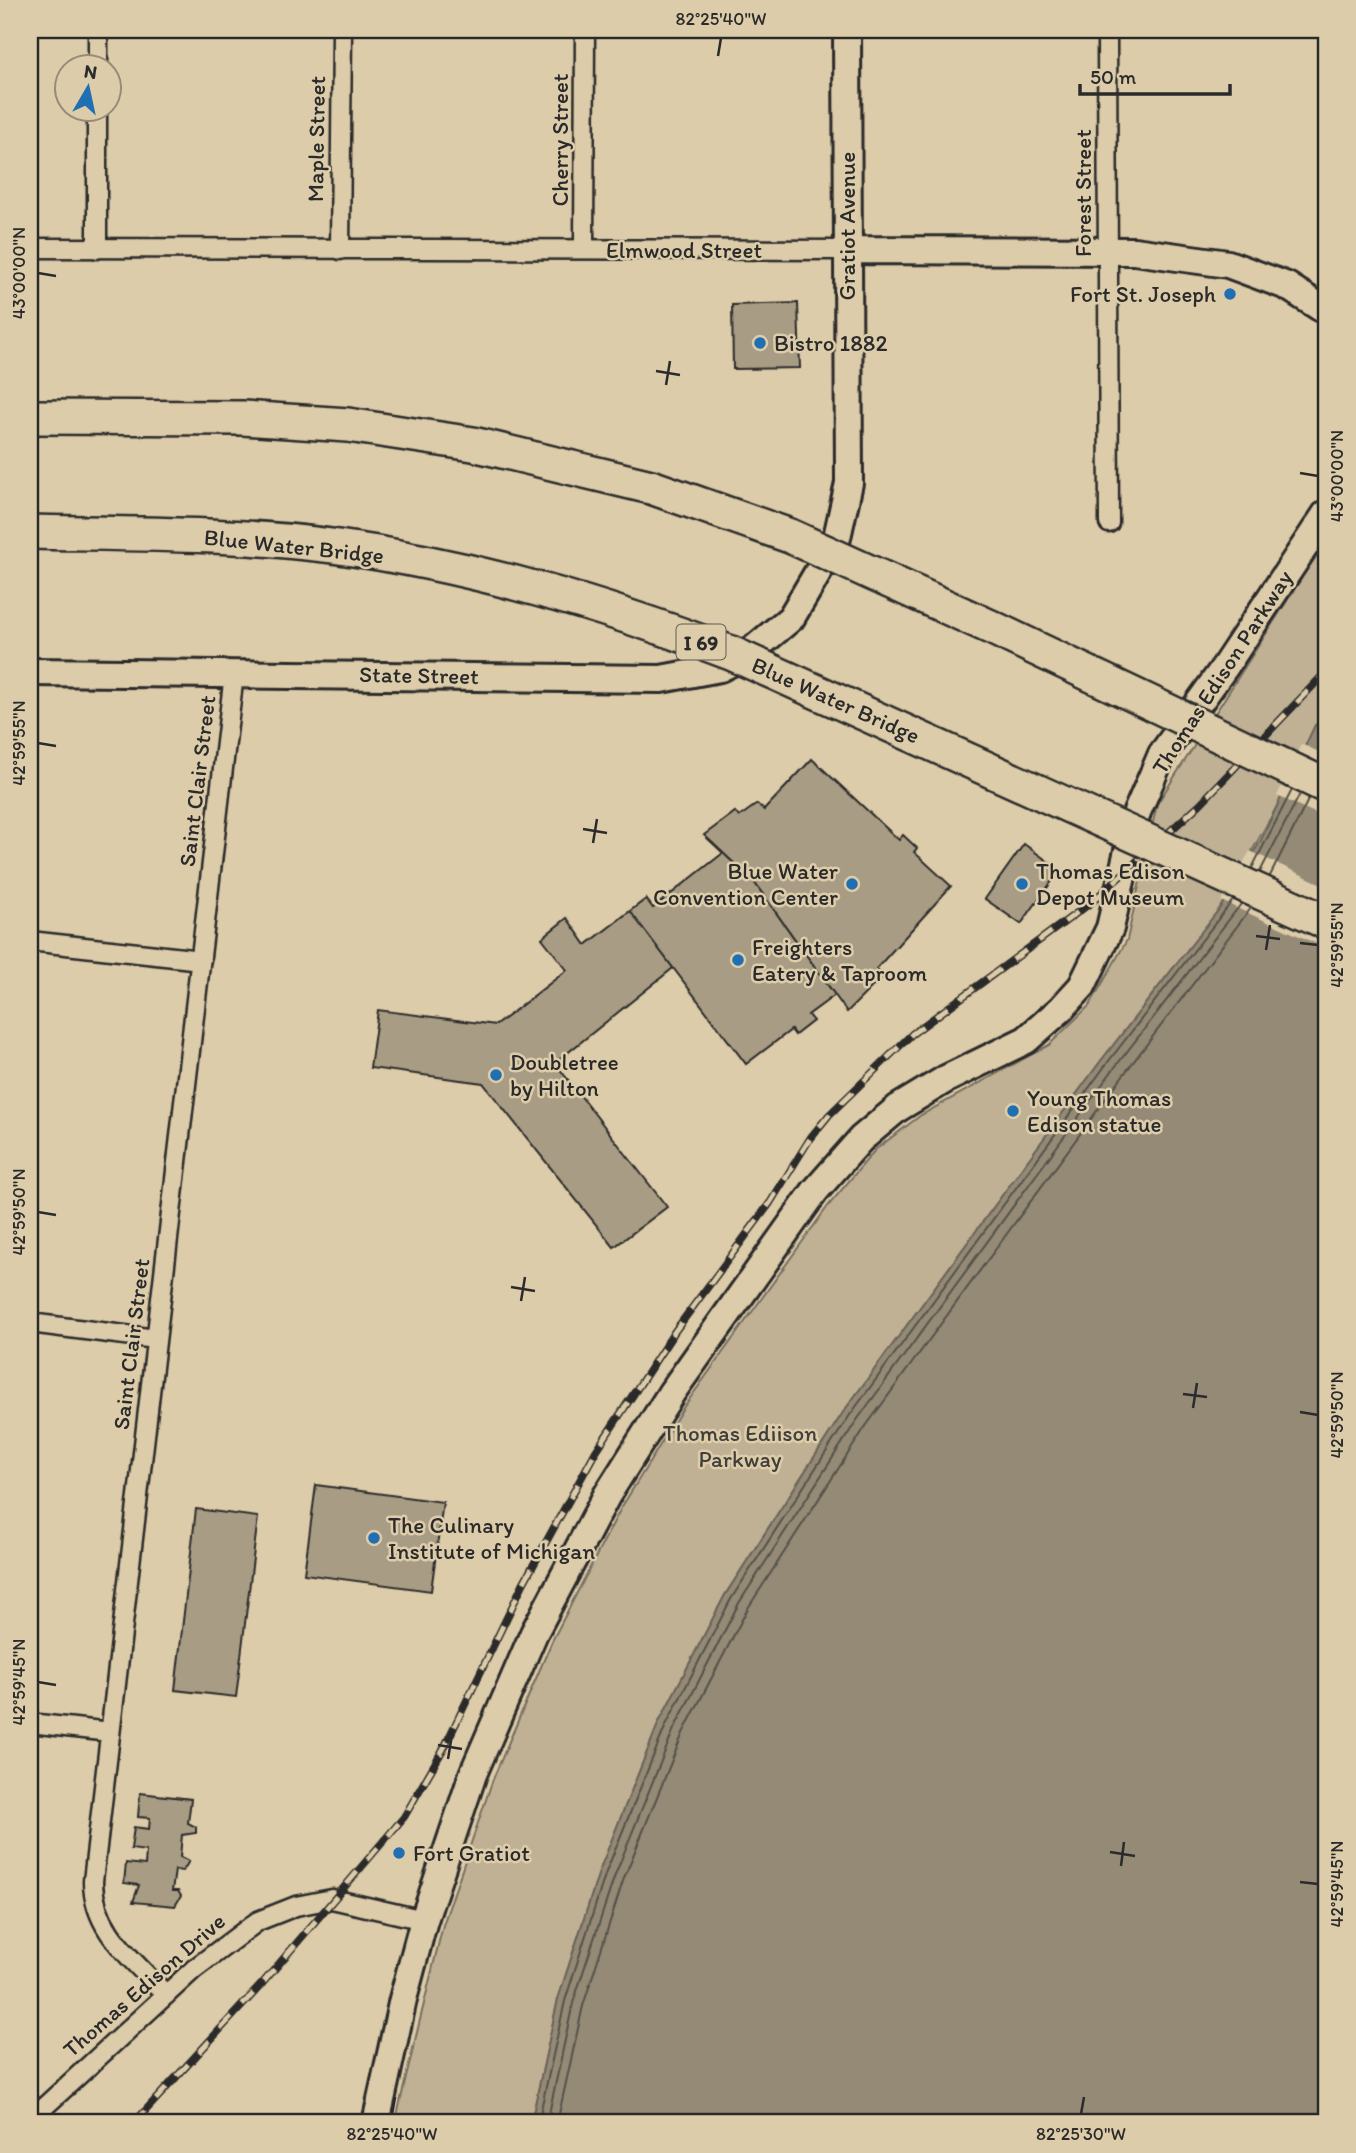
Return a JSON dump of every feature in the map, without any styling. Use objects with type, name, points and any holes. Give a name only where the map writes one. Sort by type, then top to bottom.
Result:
[{"type":"highway","points":[[30,417],[218,418],[348,425],[473,444],[639,484],[790,536],[995,629],[1326,786]]},
{"type":"highway","name":"Blue Water Bridge","points":[[30,532],[219,537],[332,546],[406,558],[561,594],[633,616],[768,669],[1326,922]]},
{"type":"street","points":[[98,30],[98,52]]},
{"type":"street","name":"Maple Street","points":[[340,250],[342,30]]},
{"type":"street","name":"Cherry Street","points":[[583,249],[585,30]]},
{"type":"street","name":"Gratiot Avenue","points":[[791,618],[836,542],[849,484],[847,30]]},
{"type":"street","name":"Forest Street","points":[[1107,30],[1109,523]]},
{"type":"street","points":[[97,122],[97,249]]},
{"type":"street","name":"Elmwood Street","points":[[30,248],[1134,251],[1228,264],[1287,286],[1326,311]]},
{"type":"street","name":"Thomas Edison Parkway","points":[[376,2123],[403,1999],[424,1920],[473,1774],[534,1633],[607,1495],[672,1392],[814,1191],[861,1139],[898,1108],[946,1079],[1026,1040],[1082,986],[1110,928],[1137,812],[1162,754],[1224,668],[1326,514]]},
{"type":"street","name":"State Street","points":[[30,672],[661,679],[720,668],[748,654],[791,618]]},
{"type":"street","name":"Saint Clair Street","points":[[166,1995],[111,1939],[97,1913],[93,1881],[234,674]]},
{"type":"street","points":[[30,941],[201,960]]},
{"type":"street","points":[[30,1323],[156,1339]]},
{"type":"street","points":[[30,1723],[110,1732]]},
{"type":"street","name":"Thomas Edison Drive","points":[[30,2120],[166,1995],[241,1931],[296,1906],[332,1899],[424,1920]]},
{"type":"green space","name":"Thomas Ediison Parkway","points":[[1326,540],[1326,719],[1220,908],[1100,1062],[844,1411],[725,1595],[659,1722],[600,1869],[558,1999],[531,2123],[395,2123],[443,1925],[493,1779],[552,1641],[621,1508],[683,1408],[828,1206],[875,1150],[921,1115],[1049,1045],[1090,1005],[1127,940],[1157,804]]},
{"type":"water","points":[[1326,719],[1326,2123],[531,2123],[558,1999],[600,1869],[659,1722],[725,1595],[844,1411],[1100,1062],[1220,908],[1261,840],[1315,725]]},
{"type":"pier","points":[[1301,744],[1326,755],[1326,818],[1277,796]]},
{"type":"pier","points":[[1250,851],[1326,886],[1326,948],[1221,901]]},
{"type":"building","points":[[798,303],[800,368],[733,369],[732,305]]},
{"type":"building","name":"Blue Water Convention Center","points":[[812,759],[899,840],[903,835],[917,848],[914,852],[951,886],[876,969],[883,976],[847,1012],[754,882],[704,835],[735,812],[739,817],[757,804],[764,810]]},
{"type":"building","name":"Thomas Edison Depot Museum","points":[[1024,844],[1060,870],[1021,924],[985,899]]},
{"type":"building","name":"Freighters Eatery & Taproom","points":[[723,853],[754,882],[835,995],[808,1015],[813,1021],[795,1035],[791,1030],[746,1064],[630,911],[646,899],[653,908]]},
{"type":"building","name":"Doubletree by Hilton","points":[[630,911],[673,968],[555,1063],[667,1207],[614,1247],[483,1083],[370,1068],[378,1010],[496,1025],[567,970],[542,938],[567,918],[586,945]]},
{"type":"building","name":"The Culinary Institute of Michigan","points":[[316,1485],[443,1502],[431,1591],[304,1574]]},
{"type":"building","points":[[196,1509],[258,1517],[236,1697],[175,1690]]},
{"type":"building","points":[[140,1793],[191,1799],[188,1823],[196,1827],[196,1833],[182,1835],[180,1857],[189,1861],[183,1871],[175,1870],[172,1891],[178,1891],[181,1896],[175,1906],[133,1902],[139,1885],[124,1883],[126,1863],[145,1865],[146,1851],[131,1849],[134,1827],[149,1829],[150,1818],[138,1817]]},
{"type":"railway","points":[[134,2123],[261,1985],[404,1817],[445,1746],[523,1584],[596,1451],[675,1331],[770,1203],[811,1137],[829,1115],[912,1034],[1093,901],[1200,804],[1326,672]]},
{"type":"place","name":"Fort St. Joseph","points":[[1230,294]]},
{"type":"place","name":"Bistro 1882","points":[[760,343]]},
{"type":"place","name":"Blue Water Convention Center","points":[[852,884]]},
{"type":"place","name":"Thomas Edison Depot Museum","points":[[1022,884]]},
{"type":"place","name":"Freighters Eatery & Taproom","points":[[738,960]]},
{"type":"place","name":"Doubletree by Hilton","points":[[496,1075]]},
{"type":"place","name":"Young Thomas Edison statue","points":[[1013,1111]]},
{"type":"place","name":"The Culinary Institute of Michigan","points":[[374,1538]]},
{"type":"place","name":"Fort Gratiot","points":[[399,1853]]}]
